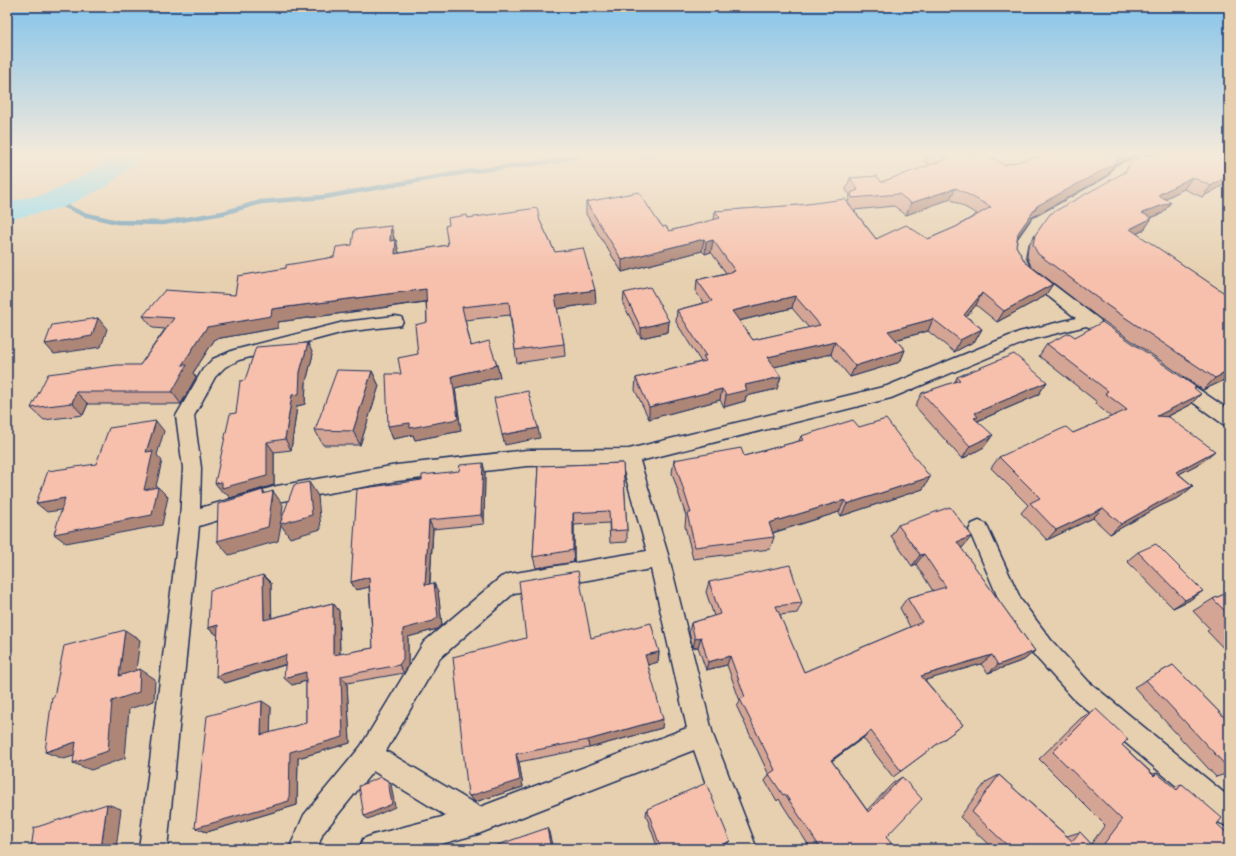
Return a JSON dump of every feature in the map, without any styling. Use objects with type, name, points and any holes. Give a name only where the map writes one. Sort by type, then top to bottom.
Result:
[{"type":"street","points":[[1084,195],[1037,222],[1020,246],[1018,257],[1024,270],[1107,334]]},
{"type":"street","points":[[190,520],[277,494],[397,473],[527,458],[629,456],[891,392],[1025,336],[1088,320]]},
{"type":"street","points":[[153,849],[190,520],[192,468],[185,416],[209,373],[219,363],[234,356],[344,327],[395,321]]},
{"type":"street","points":[[1165,374],[1229,419]]},
{"type":"street","points":[[629,456],[659,558],[701,735],[743,849]]},
{"type":"street","points":[[979,530],[1013,607],[1042,648],[1081,690],[1229,814]]},
{"type":"street","points":[[303,849],[313,824],[370,755],[432,650],[509,584],[659,558]]},
{"type":"street","points":[[373,849],[478,821],[701,735]]},
{"type":"street","points":[[370,755],[478,821]]},
{"type":"building","points":[[623,195],[641,195],[657,220],[663,227],[666,226],[669,231],[720,218],[715,211],[799,205],[845,199],[876,239],[906,225],[928,239],[956,227],[991,207],[969,195],[1057,195],[1037,206],[1018,233],[1016,246],[1025,262],[1053,284],[1004,311],[982,293],[964,315],[982,329],[960,340],[933,319],[888,331],[905,350],[855,366],[835,342],[768,357],[781,377],[745,385],[747,390],[726,395],[722,389],[649,407],[636,378],[706,361],[703,356],[706,356],[677,310],[712,301],[697,280],[735,271],[713,240],[706,242],[704,239],[622,260],[586,202]],"holes":[[[795,296],[820,325],[753,340],[732,311]]]},
{"type":"building","points":[[851,195],[888,195],[852,198]]},
{"type":"building","points":[[900,195],[935,195],[911,203]]},
{"type":"building","points":[[1084,195],[1158,195],[1171,202],[1142,213],[1152,218],[1130,229],[1229,296],[1229,371],[1215,378],[1108,306],[1038,254],[1033,245],[1035,235],[1050,214]]},
{"type":"building","points":[[537,208],[540,221],[555,252],[583,248],[595,290],[555,296],[564,344],[515,350],[509,302],[462,307],[471,346],[489,341],[497,365],[452,376],[458,419],[410,428],[410,423],[388,426],[386,374],[401,374],[398,358],[418,354],[415,325],[427,322],[426,289],[272,309],[271,316],[207,327],[182,365],[187,365],[172,392],[76,392],[72,403],[31,408],[48,374],[117,365],[140,365],[174,318],[143,316],[165,290],[235,295],[238,276],[286,268],[286,265],[334,257],[336,247],[352,245],[354,230],[391,226],[390,241],[396,240],[395,254],[448,245],[445,226],[449,225],[448,218],[467,215],[468,218]]},
{"type":"building","points":[[650,287],[669,321],[641,328],[624,293]]},
{"type":"building","points":[[98,318],[92,336],[45,344],[52,325]]},
{"type":"building","points":[[1102,322],[1196,387],[1194,388],[1201,394],[1157,416],[1169,417],[1215,451],[1176,472],[1193,486],[1172,495],[1121,524],[1103,508],[1056,530],[1030,503],[1040,498],[999,457],[1066,427],[1073,433],[1127,410],[1105,393],[1108,391],[1047,344],[1069,333],[1075,337]]},
{"type":"building","points":[[308,343],[300,372],[299,394],[292,395],[285,439],[267,442],[267,476],[222,488],[222,482],[215,483],[230,414],[236,413],[240,381],[245,380],[256,347]]},
{"type":"building","points":[[1014,354],[1047,382],[975,413],[978,417],[974,418],[993,435],[970,446],[922,393],[960,380],[957,377]]},
{"type":"building","points":[[337,370],[372,371],[353,431],[315,430]]},
{"type":"building","points":[[528,391],[538,428],[502,435],[494,398]]},
{"type":"building","points":[[886,419],[930,477],[847,504],[845,500],[769,523],[774,537],[695,547],[687,513],[691,513],[674,460],[741,448],[744,456],[803,440],[801,436],[853,420],[859,427]]},
{"type":"building","points":[[156,421],[146,452],[153,451],[144,490],[158,487],[152,515],[54,534],[65,498],[36,503],[48,471],[96,464],[109,428]]},
{"type":"building","points":[[483,463],[481,515],[429,520],[425,585],[434,583],[438,617],[433,621],[403,629],[403,659],[399,665],[341,676],[343,737],[290,752],[289,801],[195,828],[207,716],[262,701],[261,735],[306,723],[306,672],[284,678],[286,655],[216,676],[218,625],[208,628],[210,590],[263,575],[264,620],[333,603],[333,655],[373,648],[369,577],[351,582],[357,489],[422,480],[422,475],[459,471],[460,465]]},
{"type":"building","points":[[623,463],[627,530],[610,531],[609,511],[573,513],[573,550],[533,557],[538,466]]},
{"type":"building","points":[[309,482],[312,515],[280,524],[294,485]]},
{"type":"building","points":[[263,490],[263,494],[273,491],[268,527],[217,541],[218,504]]},
{"type":"building","points":[[950,507],[972,536],[957,542],[1035,651],[998,665],[992,655],[921,676],[963,725],[901,771],[871,731],[831,760],[868,812],[902,777],[922,799],[886,837],[891,843],[886,849],[821,849],[785,794],[783,795],[769,774],[775,770],[740,699],[745,697],[730,656],[708,662],[701,637],[695,639],[691,623],[720,614],[709,582],[790,565],[802,603],[776,606],[804,672],[922,622],[907,598],[946,587],[924,554],[920,555],[898,525]]},
{"type":"building","points":[[1156,544],[1203,591],[1185,600],[1138,552]]},
{"type":"building","points":[[578,571],[591,638],[651,623],[659,652],[645,655],[663,719],[588,740],[516,754],[520,780],[470,796],[468,795],[453,657],[526,638],[519,581]]},
{"type":"building","points":[[1229,592],[1229,615],[1213,599]]},
{"type":"building","points":[[125,630],[119,676],[140,669],[139,692],[112,701],[108,751],[73,763],[76,742],[45,752],[52,697],[54,697],[64,646]]},
{"type":"building","points":[[1173,665],[1229,722],[1229,769],[1146,680]]},
{"type":"building","points":[[1096,709],[1128,739],[1122,745],[1154,776],[1157,773],[1177,790],[1182,784],[1222,818],[1217,824],[1229,835],[1229,845],[1226,849],[1100,849],[1122,820],[1053,752]]},
{"type":"building","points":[[999,775],[1072,841],[1080,832],[1096,849],[1011,849],[972,812]]},
{"type":"building","points":[[381,777],[388,781],[392,804],[364,816],[359,786]]},
{"type":"building","points":[[706,783],[730,841],[715,849],[661,849],[647,809]]},
{"type":"building","points":[[107,804],[101,849],[31,849],[34,828]]},
{"type":"building","points":[[547,828],[551,849],[486,849]]},
{"type":"waterway","points":[[7,211],[54,201],[66,195]]},
{"type":"waterway","points":[[54,201],[83,214],[117,222],[163,223],[223,213],[261,202],[336,195]]}]
